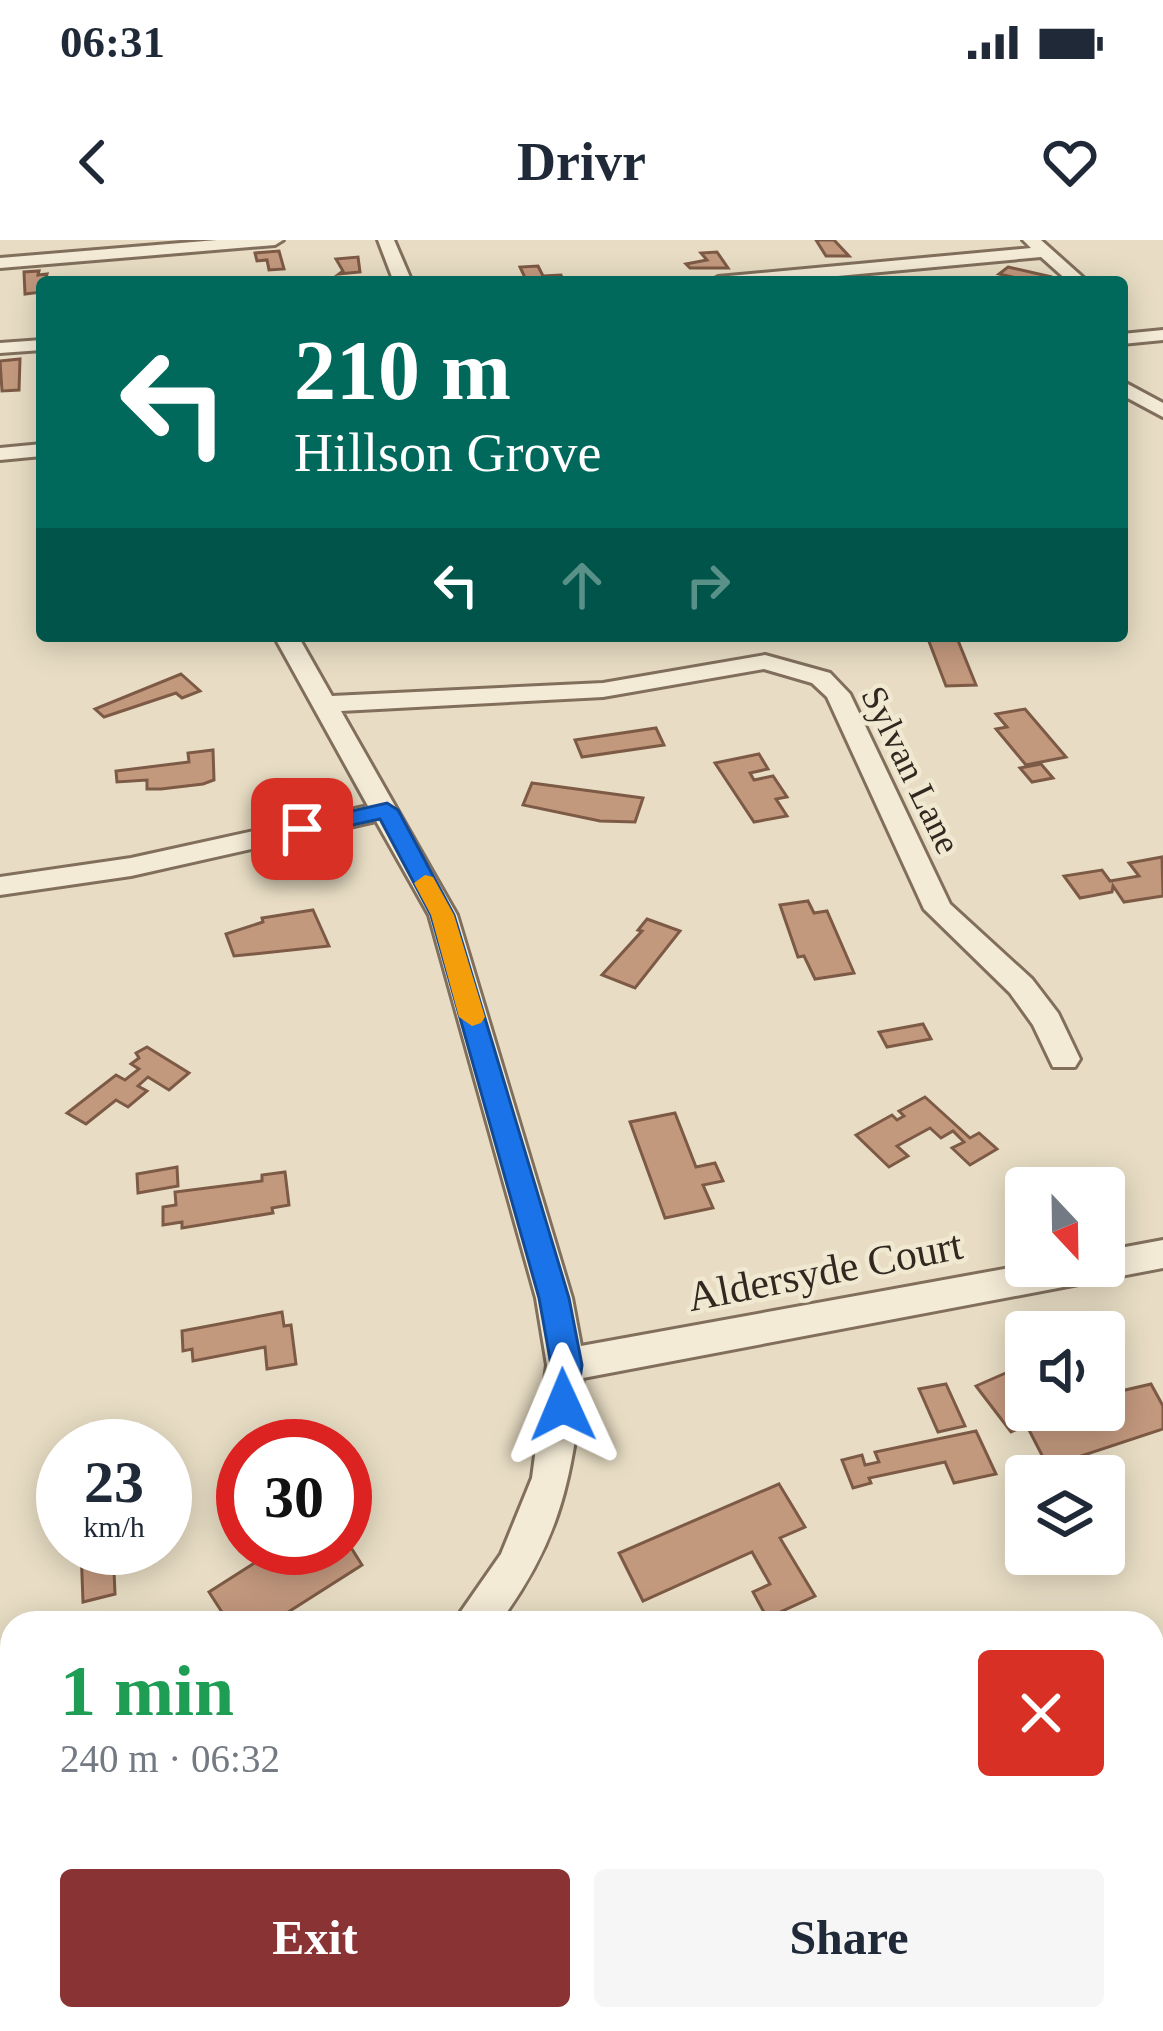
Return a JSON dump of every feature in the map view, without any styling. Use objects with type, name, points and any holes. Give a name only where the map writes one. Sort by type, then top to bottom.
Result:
[{"type":"street","points":[[0,263],[275,240]]},
{"type":"street","points":[[386,240],[401,276]]},
{"type":"street","points":[[771,276],[1038,246],[1072,276]]},
{"type":"street","points":[[1132,338],[1163,334]]},
{"type":"street","points":[[0,348],[36,345]]},
{"type":"street","points":[[1128,391],[1163,411]]},
{"type":"street","points":[[0,454],[36,451]]},
{"type":"street","points":[[290,642],[442,915],[554,1298],[566,1365],[552,1478],[517,1566],[483,1611]]},
{"type":"street","name":"Sylvan Lane","points":[[326,704],[603,690],[765,662],[821,678],[838,694],[938,909],[1021,986],[1047,1021],[1064,1059]]},
{"type":"street","points":[[0,886],[131,867],[387,810]]},
{"type":"street","name":"Aldersyde Court","points":[[1125,1261],[1163,1254]]},
{"type":"street","name":"Aldersyde Court","points":[[566,1365],[1005,1284]]},
{"type":"building","points":[[816,240],[834,240],[849,256],[826,256]]},
{"type":"building","points":[[279,251],[284,269],[269,270],[267,260],[257,261],[255,253]]},
{"type":"building","points":[[717,252],[728,268],[690,268],[686,264],[707,260],[701,253]]},
{"type":"building","points":[[358,257],[360,272],[339,274],[343,271],[336,259]]},
{"type":"building","points":[[538,266],[543,276],[524,276],[520,267]]},
{"type":"building","points":[[1008,267],[1048,276],[1008,276],[999,274]]},
{"type":"building","points":[[24,272],[47,274],[36,276],[36,293],[25,294]]},
{"type":"building","points":[[20,359],[19,390],[2,391],[0,361]]},
{"type":"building","points":[[929,642],[959,642],[976,685],[946,686]]},
{"type":"building","points":[[181,674],[200,691],[182,698],[176,693],[104,717],[95,709]]},
{"type":"building","points":[[1025,709],[1066,757],[1026,765],[996,729],[1007,727],[996,714]]},
{"type":"building","points":[[656,728],[664,745],[582,757],[575,740]]},
{"type":"building","points":[[213,750],[214,780],[203,784],[147,789],[147,780],[117,782],[116,771],[189,762],[188,753]]},
{"type":"building","points":[[759,754],[768,769],[750,773],[754,780],[773,776],[787,797],[776,799],[787,816],[754,822],[715,763]]},
{"type":"building","points":[[1041,764],[1053,778],[1032,782],[1020,768]]},
{"type":"building","points":[[532,783],[643,798],[635,822],[600,821],[523,805]]},
{"type":"building","points":[[1162,857],[1163,896],[1124,902],[1113,886],[1112,892],[1080,898],[1064,876],[1102,870],[1110,881],[1139,876],[1129,863]]},
{"type":"building","points":[[808,901],[814,913],[827,911],[854,973],[815,979],[804,956],[798,957],[780,905]]},
{"type":"building","points":[[313,910],[329,946],[234,956],[226,934],[263,922],[262,918]]},
{"type":"building","points":[[647,919],[680,931],[635,988],[602,975],[642,931],[638,930]]},
{"type":"building","points":[[923,1024],[931,1039],[887,1047],[879,1032]]},
{"type":"building","points":[[147,1047],[189,1073],[169,1090],[148,1077],[138,1086],[147,1091],[128,1107],[116,1100],[86,1124],[67,1113],[116,1075],[125,1080],[139,1069],[131,1064],[139,1058],[136,1053]]},
{"type":"building","points":[[925,1097],[970,1138],[979,1133],[997,1149],[970,1165],[952,1148],[964,1142],[953,1131],[941,1138],[930,1128],[897,1146],[908,1156],[889,1167],[856,1135],[892,1115],[897,1120],[904,1116],[899,1111]]},
{"type":"building","points":[[675,1113],[696,1167],[715,1163],[723,1181],[703,1185],[713,1208],[665,1218],[630,1122]]},
{"type":"building","points":[[177,1167],[178,1186],[138,1193],[137,1174]]},
{"type":"building","points":[[285,1172],[289,1205],[272,1208],[273,1213],[182,1228],[182,1222],[163,1225],[163,1207],[176,1205],[175,1192],[262,1181],[262,1175]]},
{"type":"building","points":[[282,1312],[284,1326],[291,1325],[296,1364],[267,1369],[265,1347],[193,1361],[192,1349],[183,1351],[182,1331]]},
{"type":"building","points":[[1005,1373],[1005,1424],[976,1386]]},
{"type":"building","points":[[946,1384],[965,1426],[938,1432],[919,1389]]},
{"type":"building","points":[[1151,1384],[1163,1406],[1163,1429],[1084,1455],[1042,1455],[1030,1431],[1125,1431],[1125,1390]]},
{"type":"building","points":[[976,1431],[996,1474],[954,1483],[945,1462],[869,1478],[871,1483],[853,1488],[842,1460],[862,1455],[865,1465],[879,1462],[875,1452]]},
{"type":"building","points":[[779,1484],[805,1527],[780,1538],[815,1596],[782,1611],[763,1611],[753,1592],[770,1584],[752,1552],[643,1601],[619,1553]]},
{"type":"building","points":[[82,1575],[114,1575],[115,1594],[83,1602]]},
{"type":"building","points":[[236,1575],[346,1575],[290,1611],[221,1611],[209,1592]]},
{"type":"slow traffic","points":[[425,883],[442,915],[472,1017]]},
{"type":"route","points":[[302,829],[387,810],[442,915],[554,1298],[566,1365],[563,1405]]}]
